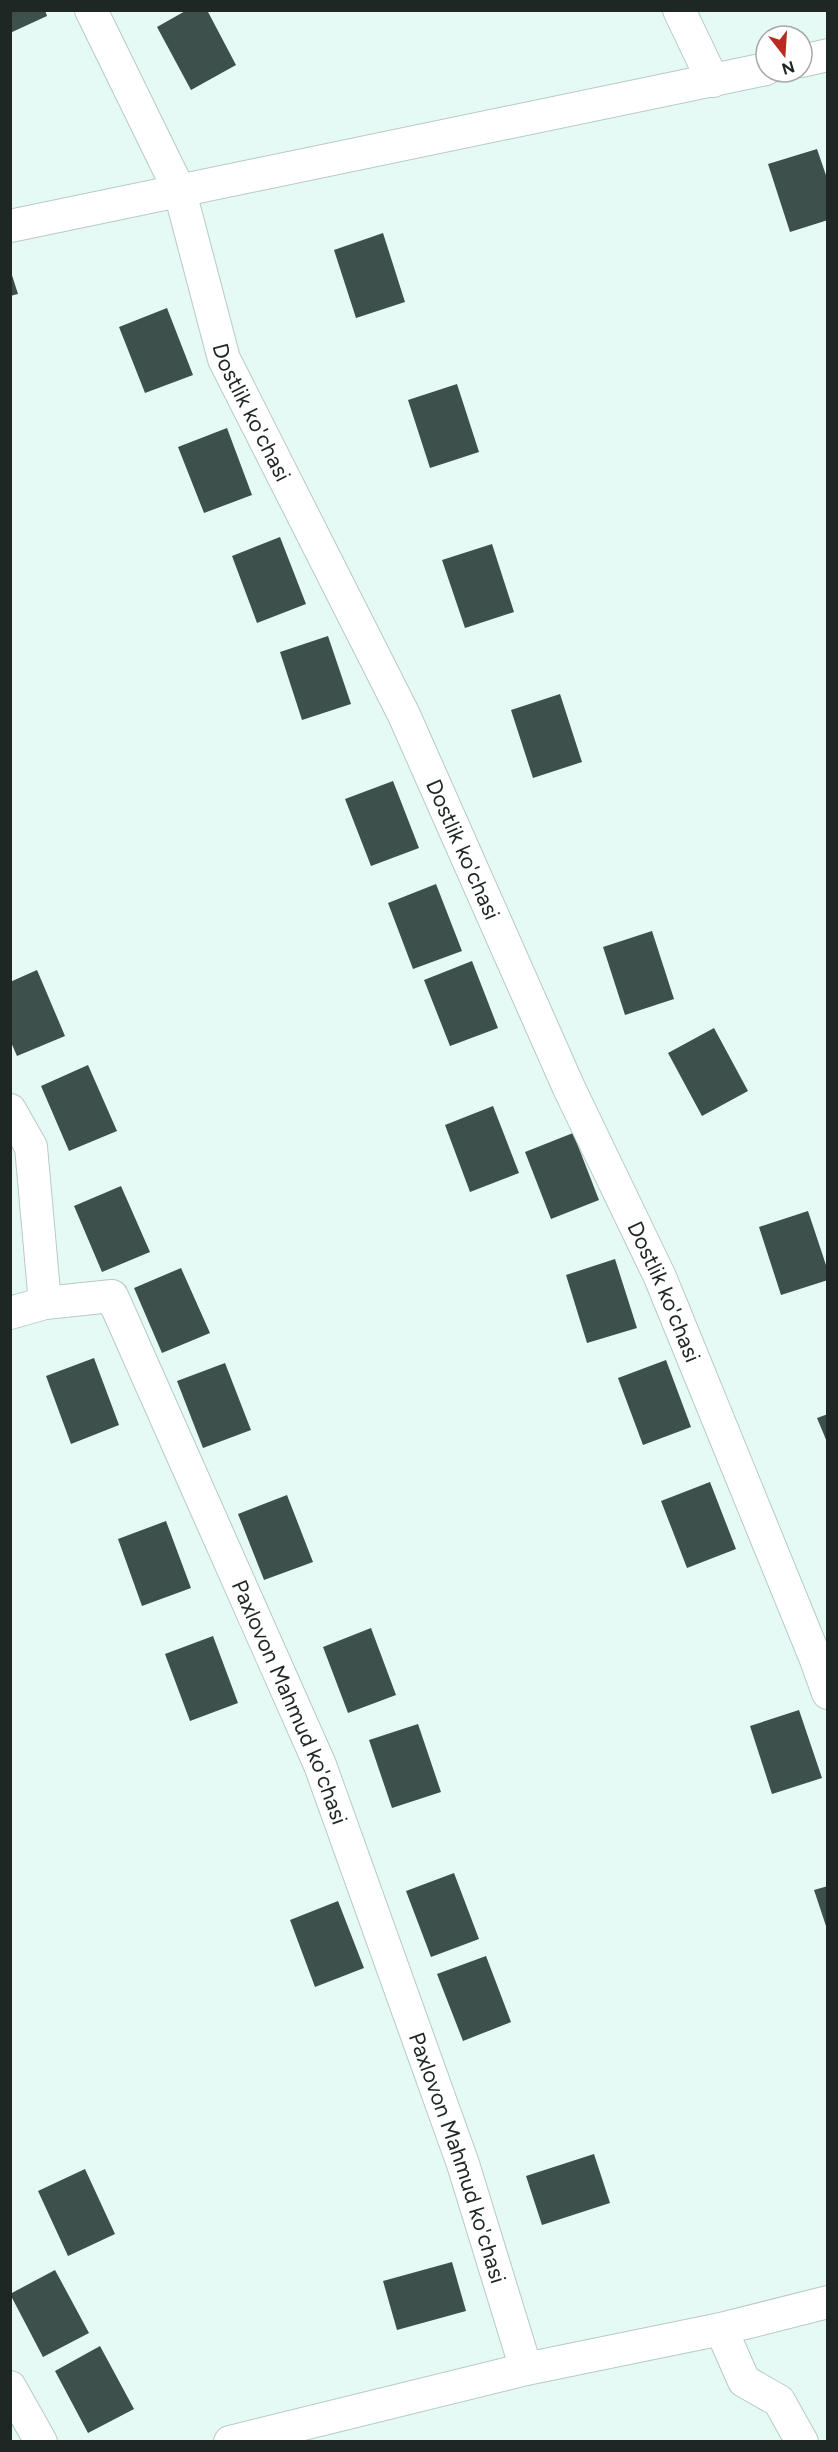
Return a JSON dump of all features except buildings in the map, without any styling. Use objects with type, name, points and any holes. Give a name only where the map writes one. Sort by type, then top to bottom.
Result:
[{"type":"street","name":"Dostlik ko'chasi","points":[[91,10],[180,192],[224,359],[404,715],[569,1088],[660,1277],[828,1693]]},
{"type":"street","points":[[679,10],[713,81]]},
{"type":"street","points":[[10,226],[754,72]]},
{"type":"street","points":[[10,1110],[31,1147],[45,1303],[10,1313]]},
{"type":"street","name":"Paxlovon Mahmud ko'chasi","points":[[45,1303],[112,1296],[117,1307],[320,1765],[463,2164],[526,2369]]},
{"type":"street","points":[[230,2442],[526,2369],[721,2329],[828,2302]]},
{"type":"street","points":[[721,2329],[744,2380],[779,2401],[802,2442]]},
{"type":"street","points":[[10,2387],[41,2442]]}]
